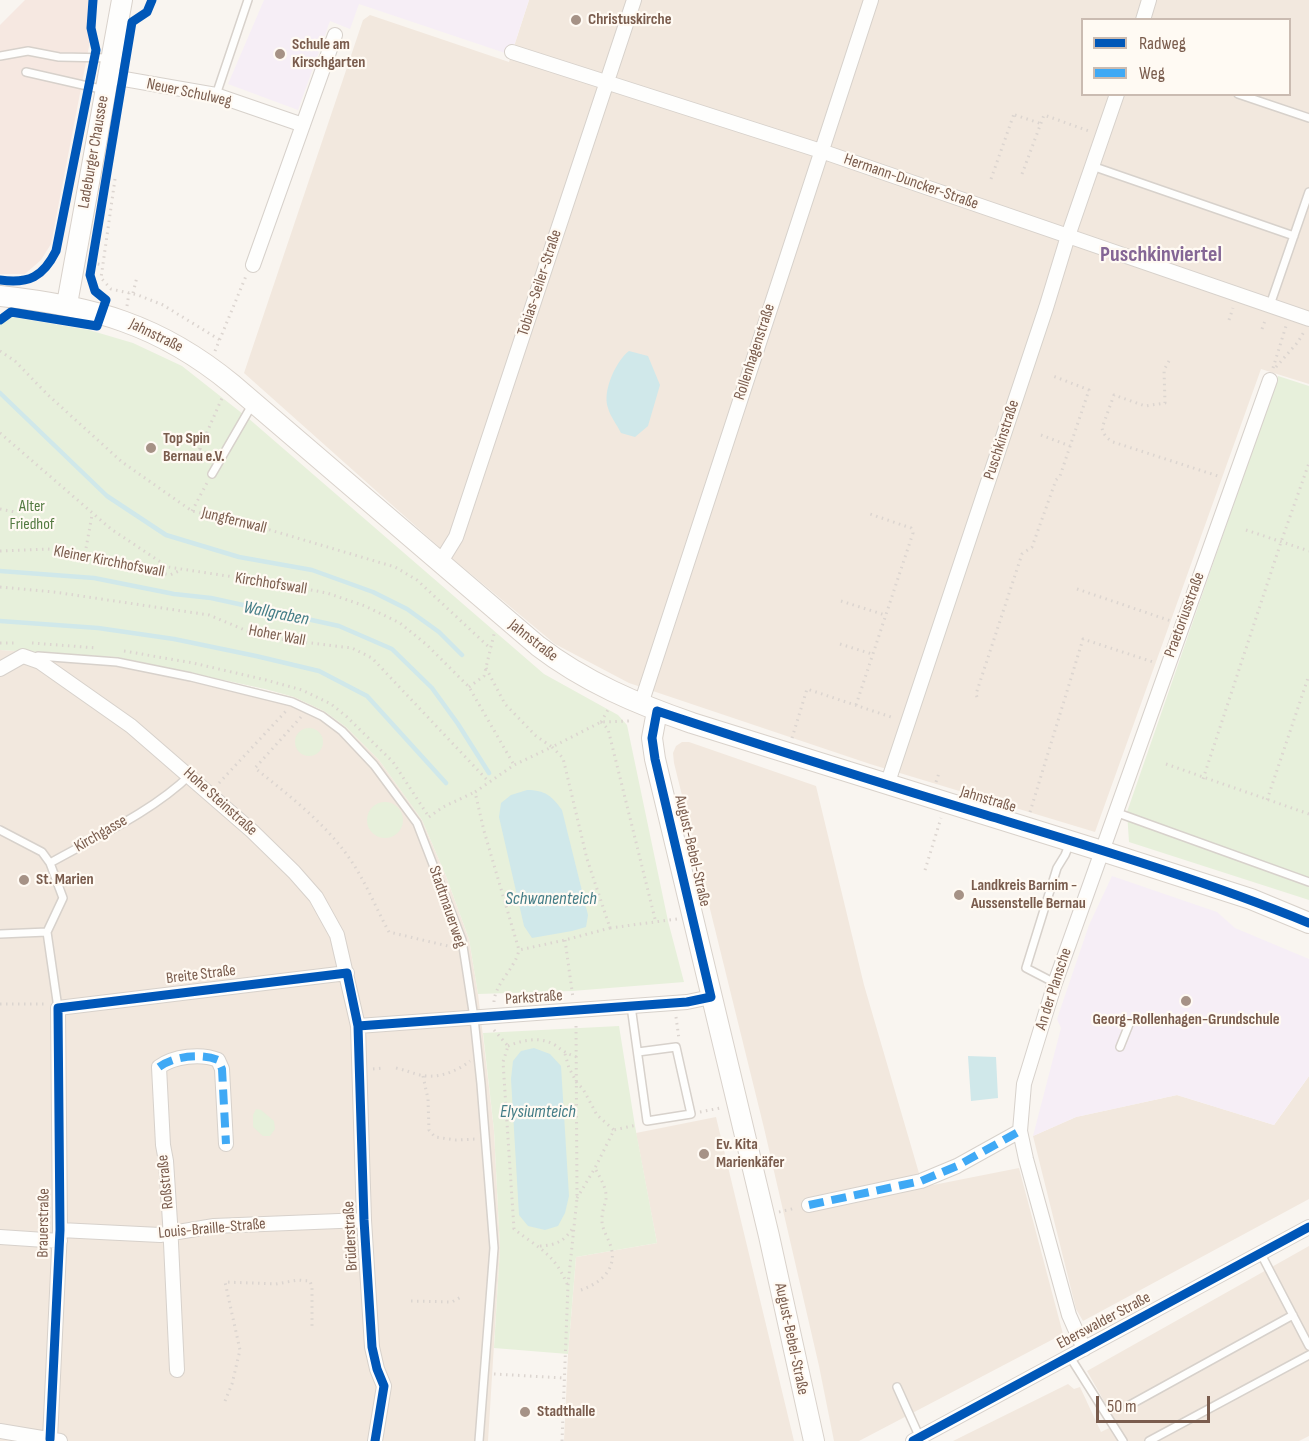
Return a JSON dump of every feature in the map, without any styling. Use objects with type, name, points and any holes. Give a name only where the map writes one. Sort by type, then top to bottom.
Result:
[{"type":"main road","name":"Ladeburger Chaussee","points":[[66,304],[122,0]]},
{"type":"main road","name":"Jahnstraße","points":[[0,296],[66,304],[120,318],[162,337],[216,370],[552,657],[590,680],[649,708],[1251,899],[1309,923]]},
{"type":"main road","name":"August-Bebel-Straße","points":[[649,708],[655,759],[769,1236],[814,1441]]},
{"type":"street","name":"Tobias-Seiler-Straße","points":[[440,563],[456,537],[634,0]]},
{"type":"street","name":"Rollenhagenstraße","points":[[649,708],[655,660],[871,0]]},
{"type":"street","points":[[1144,18],[1149,0]]},
{"type":"street","points":[[254,266],[335,35]]},
{"type":"street","name":"Hermann-Duncker-Straße","points":[[512,52],[821,151],[1309,319]]},
{"type":"street","name":"Neuer Schulweg","points":[[108,75],[216,95],[303,125]]},
{"type":"street","name":"Puschkinstraße","points":[[887,785],[1116,96]]},
{"type":"street","name":"Praetoriusstraße","points":[[1102,851],[1166,666],[1270,380]]},
{"type":"street","points":[[0,669],[23,656]]},
{"type":"street","name":"Hohe Steinstraße","points":[[23,656],[40,662],[131,726],[190,775],[294,872],[316,897],[337,934],[358,1026]]},
{"type":"street","name":"An der Plansche","points":[[1084,1349],[1069,1316],[1020,1131],[1024,1084],[1055,983],[1102,851]]},
{"type":"street","name":"Breite Straße","points":[[57,1004],[347,973]]},
{"type":"street","name":"Parkstraße","points":[[358,1026],[672,1003],[711,997]]},
{"type":"street","name":"Brauerstraße","points":[[55,1440],[60,1235],[57,1004]]},
{"type":"street","name":"Brüderstraße","points":[[358,1026],[364,1220],[372,1347],[384,1386],[375,1441]]},
{"type":"street","name":"Roßstraße","points":[[177,1370],[171,1233],[166,1161],[162,1145],[159,1067],[168,1060],[204,1056],[218,1060],[222,1069],[226,1144]]},
{"type":"street","points":[[809,1205],[921,1181],[957,1166],[1020,1131]]},
{"type":"street","name":"Louis-Braille-Straße","points":[[0,1237],[160,1235],[214,1226],[364,1220]]},
{"type":"street","name":"Eberswalder Straße","points":[[916,1439],[1309,1227]]},
{"type":"street","points":[[0,1431],[55,1440]]},
{"type":"lane","points":[[216,95],[248,0]]},
{"type":"lane","points":[[0,56],[28,51],[59,57],[108,75]]},
{"type":"lane","points":[[26,72],[108,75]]},
{"type":"lane","points":[[1244,96],[1309,118]]},
{"type":"lane","points":[[1092,166],[1294,236]]},
{"type":"lane","points":[[1270,305],[1309,192]]},
{"type":"lane","points":[[212,474],[254,403]]},
{"type":"lane","name":"Stadtmauerweg","points":[[23,656],[117,662],[191,677],[291,702],[308,709],[342,731],[374,765],[417,824],[463,945],[478,1054],[494,1248],[479,1441]]},
{"type":"lane","name":"Kirchgasse","points":[[50,863],[125,821],[190,775]]},
{"type":"lane","points":[[1115,812],[1309,882]]},
{"type":"lane","points":[[0,830],[42,852],[50,863],[63,898],[47,932],[57,1004]]},
{"type":"lane","points":[[1055,983],[1026,968],[1057,868],[1071,841]]},
{"type":"lane","points":[[0,934],[47,932]]},
{"type":"lane","points":[[631,1006],[648,1121],[691,1114],[676,1047],[638,1052]]},
{"type":"lane","points":[[1120,1047],[1130,1022]]},
{"type":"lane","points":[[1261,1254],[1309,1346]]},
{"type":"lane","points":[[1128,1406],[1293,1315]]},
{"type":"lane","points":[[1149,1441],[1309,1354]]},
{"type":"lane","points":[[1070,1357],[1123,1441]]},
{"type":"lane","points":[[897,1387],[916,1439]]},
{"type":"path","points":[[991,179],[1015,113],[1042,124]]},
{"type":"path","points":[[1022,174],[1044,116],[1102,135]]},
{"type":"path","points":[[115,179],[101,278],[111,289],[131,293],[163,305],[220,340]]},
{"type":"path","points":[[101,208],[111,209]]},
{"type":"path","points":[[92,263],[103,265]]},
{"type":"path","points":[[213,355],[248,269],[254,266]]},
{"type":"path","points":[[127,306],[137,277]]},
{"type":"path","points":[[1290,312],[1273,371],[1298,342],[1309,324]]},
{"type":"path","points":[[1169,361],[1164,370],[1165,403],[1145,406],[1114,394],[1102,428],[1106,438],[1234,481]]},
{"type":"path","points":[[977,697],[976,694],[1022,554],[1032,547],[1089,390],[1053,376]]},
{"type":"path","points":[[197,455],[224,394]]},
{"type":"path","points":[[1041,435],[1070,446]]},
{"type":"path","points":[[1203,779],[1309,463]]},
{"type":"path","points":[[192,511],[212,474]]},
{"type":"path","points":[[0,509],[15,512]]},
{"type":"path","points":[[856,705],[913,533],[911,528],[867,513]]},
{"type":"path","points":[[85,554],[92,514]]},
{"type":"path","points":[[1246,530],[1309,551]]},
{"type":"path","points":[[1077,588],[1181,625]]},
{"type":"path","points":[[841,601],[885,615]]},
{"type":"path","points":[[469,687],[484,676],[496,628]]},
{"type":"path","points":[[1026,827],[1083,639],[1166,666]]},
{"type":"path","points":[[840,644],[872,654]]},
{"type":"path","points":[[486,668],[505,704],[536,736],[564,758],[587,860],[610,928]]},
{"type":"path","points":[[1267,800],[1309,675]]},
{"type":"path","points":[[787,753],[807,689],[896,719]]},
{"type":"path","points":[[210,793],[288,709],[291,702]]},
{"type":"path","points":[[601,722],[610,706]]},
{"type":"path","points":[[308,709],[255,768],[332,836],[356,869],[389,932],[453,948],[463,945]]},
{"type":"path","points":[[429,817],[443,807],[475,792],[514,765],[601,722],[629,721]]},
{"type":"path","points":[[601,722],[608,729],[656,923]]},
{"type":"path","points":[[1166,764],[1203,779],[1309,814]]},
{"type":"path","points":[[475,792],[519,950],[518,957],[494,993]]},
{"type":"path","points":[[925,870],[946,803]]},
{"type":"path","points":[[519,950],[610,928],[668,921]]},
{"type":"path","points":[[565,940],[572,991]]},
{"type":"path","points":[[672,1003],[680,1036],[676,1047]]},
{"type":"path","points":[[0,1005],[57,1004]]},
{"type":"path","points":[[562,1441],[568,1286],[577,1198],[577,1027]]},
{"type":"path","points":[[494,1032],[508,1046]]},
{"type":"path","points":[[508,1046],[522,1041],[536,1040],[556,1046],[565,1054],[577,1057]]},
{"type":"path","points":[[508,1046],[503,1062],[514,1229],[540,1246],[555,1262],[568,1286]]},
{"type":"path","points":[[396,1068],[423,1076],[448,1073],[478,1054]]},
{"type":"path","points":[[565,1054],[569,1068],[577,1083],[584,1089],[597,1115],[614,1130]]},
{"type":"path","points":[[423,1076],[428,1100],[429,1130],[435,1137],[456,1140],[486,1139]]},
{"type":"path","points":[[691,1114],[737,1105]]},
{"type":"path","points":[[614,1130],[648,1121]]},
{"type":"path","points":[[577,1198],[614,1130]]},
{"type":"path","points":[[581,1290],[603,1279],[611,1265],[612,1253],[602,1218],[606,1198],[605,1188],[595,1168]]},
{"type":"path","points":[[772,1214],[809,1205]]},
{"type":"path","points":[[540,1246],[555,1245],[565,1239],[574,1227]]},
{"type":"path","points":[[225,1401],[232,1384],[240,1350],[225,1282],[276,1284],[298,1280],[310,1281],[312,1326]]},
{"type":"path","points":[[411,1301],[452,1302],[461,1297]]},
{"type":"path","points":[[485,1374],[564,1378]]},
{"type":"shaded area","points":[[25,0],[98,0],[51,244],[41,260],[25,274],[0,274],[0,25]]},
{"type":"shaded area","name":"Schule am Kirschgarten","points":[[264,0],[529,0],[511,55],[359,4],[350,29],[330,21],[298,110],[228,84]]},
{"type":"shaded area","points":[[529,0],[1309,0],[1309,384],[1261,369],[1095,832],[870,764],[629,683],[555,644],[447,554],[244,373],[363,20],[370,15],[509,62]]},
{"type":"shaded area","points":[[0,650],[117,657],[294,697],[324,711],[346,727],[379,760],[422,820],[469,939],[494,1130],[500,1248],[488,1441],[0,1441]]},
{"type":"shaded area","points":[[682,742],[689,742],[816,786],[864,985],[923,1187],[1019,1168],[1063,1334],[859,1441],[834,1441],[764,1128],[674,763],[673,753],[676,746]]},
{"type":"shaded area","name":"Georg-Rollenhagen-Grundschule","points":[[1112,876],[1217,912],[1235,928],[1309,959],[1309,1076],[1274,1125],[1177,1095],[1076,1117],[1033,1136],[1061,1028],[1057,1019],[1089,925]]},
{"type":"shaded area","points":[[1309,1076],[1309,1199],[1083,1321],[1076,1309],[1033,1136],[1076,1117],[1177,1095],[1274,1125]]},
{"type":"shaded area","points":[[716,1117],[794,1441],[564,1441],[576,1257],[657,1243],[636,1133]]},
{"type":"shaded area","points":[[1309,1246],[1309,1436],[1299,1441],[953,1441],[1068,1384],[1074,1389],[1080,1387],[1101,1432],[1117,1424],[1087,1371]]},
{"type":"green space","name":"Alter Friedhof","points":[[0,315],[89,330],[133,343],[182,366],[248,418],[544,674],[618,715],[627,725],[668,921],[684,982],[572,991],[478,994],[469,939],[422,820],[379,760],[346,727],[324,711],[294,697],[265,689],[117,657],[0,650]]},
{"type":"green space","points":[[1278,376],[1309,386],[1309,900],[1129,842],[1127,812]]},
{"type":"green space","points":[[309,728],[319,732],[323,742],[319,752],[309,756],[299,752],[295,742],[299,732]]},
{"type":"green space","points":[[385,802],[398,807],[403,820],[398,833],[385,838],[372,833],[367,820],[372,807]]},
{"type":"green space","points":[[619,1026],[657,1243],[576,1257],[568,1354],[494,1348],[500,1248],[494,1130],[483,1033]]},
{"type":"green space","points":[[256,1109],[261,1110],[274,1121],[275,1129],[270,1136],[263,1136],[253,1127],[253,1115]]},
{"type":"water","points":[[629,351],[648,356],[660,385],[648,426],[635,437],[621,433],[610,414],[607,401],[611,377],[619,362]]},
{"type":"water","name":"Schwanenteich","points":[[527,790],[539,791],[547,795],[562,810],[588,915],[586,927],[532,938],[524,926],[499,817],[501,803],[511,795]]},
{"type":"water","name":"Elysiumteich","points":[[534,1048],[550,1054],[561,1066],[569,1196],[565,1213],[558,1226],[545,1230],[528,1226],[519,1215],[511,1079],[513,1061],[521,1051]]},
{"type":"water","points":[[968,1056],[996,1057],[998,1098],[971,1101]]},
{"type":"waterway","name":"Wallgraben","points":[[0,393],[107,496],[166,535],[239,557],[312,570],[373,592],[407,609],[439,632],[462,655]]},
{"type":"waterway","name":"Wallgraben","points":[[0,571],[94,578],[174,594],[211,598],[339,626],[392,649],[432,688],[489,773]]},
{"type":"waterway","name":"Wallgraben","points":[[0,621],[98,628],[174,639],[319,671],[367,696],[446,783]]},
{"type":"marked path","points":[[159,1067],[172,1060],[188,1057],[218,1060],[222,1069],[226,1144]]},
{"type":"marked path","points":[[809,1205],[921,1181],[957,1166],[1020,1131]]},
{"type":"cycle path","points":[[0,280],[19,281],[34,277],[46,267],[56,251],[96,50],[91,28],[93,0]]},
{"type":"cycle path","points":[[0,320],[11,312],[97,326],[106,300],[95,291],[90,275],[132,22],[147,12],[152,0]]},
{"type":"cycle path","points":[[358,1026],[687,1002],[711,997],[655,759],[652,738],[657,711],[1149,865],[1309,923]]},
{"type":"cycle path","points":[[50,1439],[60,1230],[58,1008],[347,973],[358,1026],[364,1220],[372,1347],[384,1386],[375,1441]]},
{"type":"cycle path","points":[[913,1441],[1309,1227]]},
{"type":"place","name":"Christuskirche","points":[[576,20]]},
{"type":"place","name":"Schule am Kirschgarten","points":[[280,54]]},
{"type":"place","name":"Top Spin Bernau e.V.","points":[[151,448]]},
{"type":"place","name":"St. Marien","points":[[24,880]]},
{"type":"place","name":"Landkreis Barnim - Aussenstelle Bernau","points":[[959,895]]},
{"type":"place","name":"Georg-Rollenhagen-Grundschule","points":[[1186,1001]]},
{"type":"place","name":"Ev. Kita Marienkäfer","points":[[704,1154]]},
{"type":"place","name":"Stadthalle","points":[[525,1412]]},
{"type":"district","name":"Puschkinviertel","points":[[1161,255]]}]
